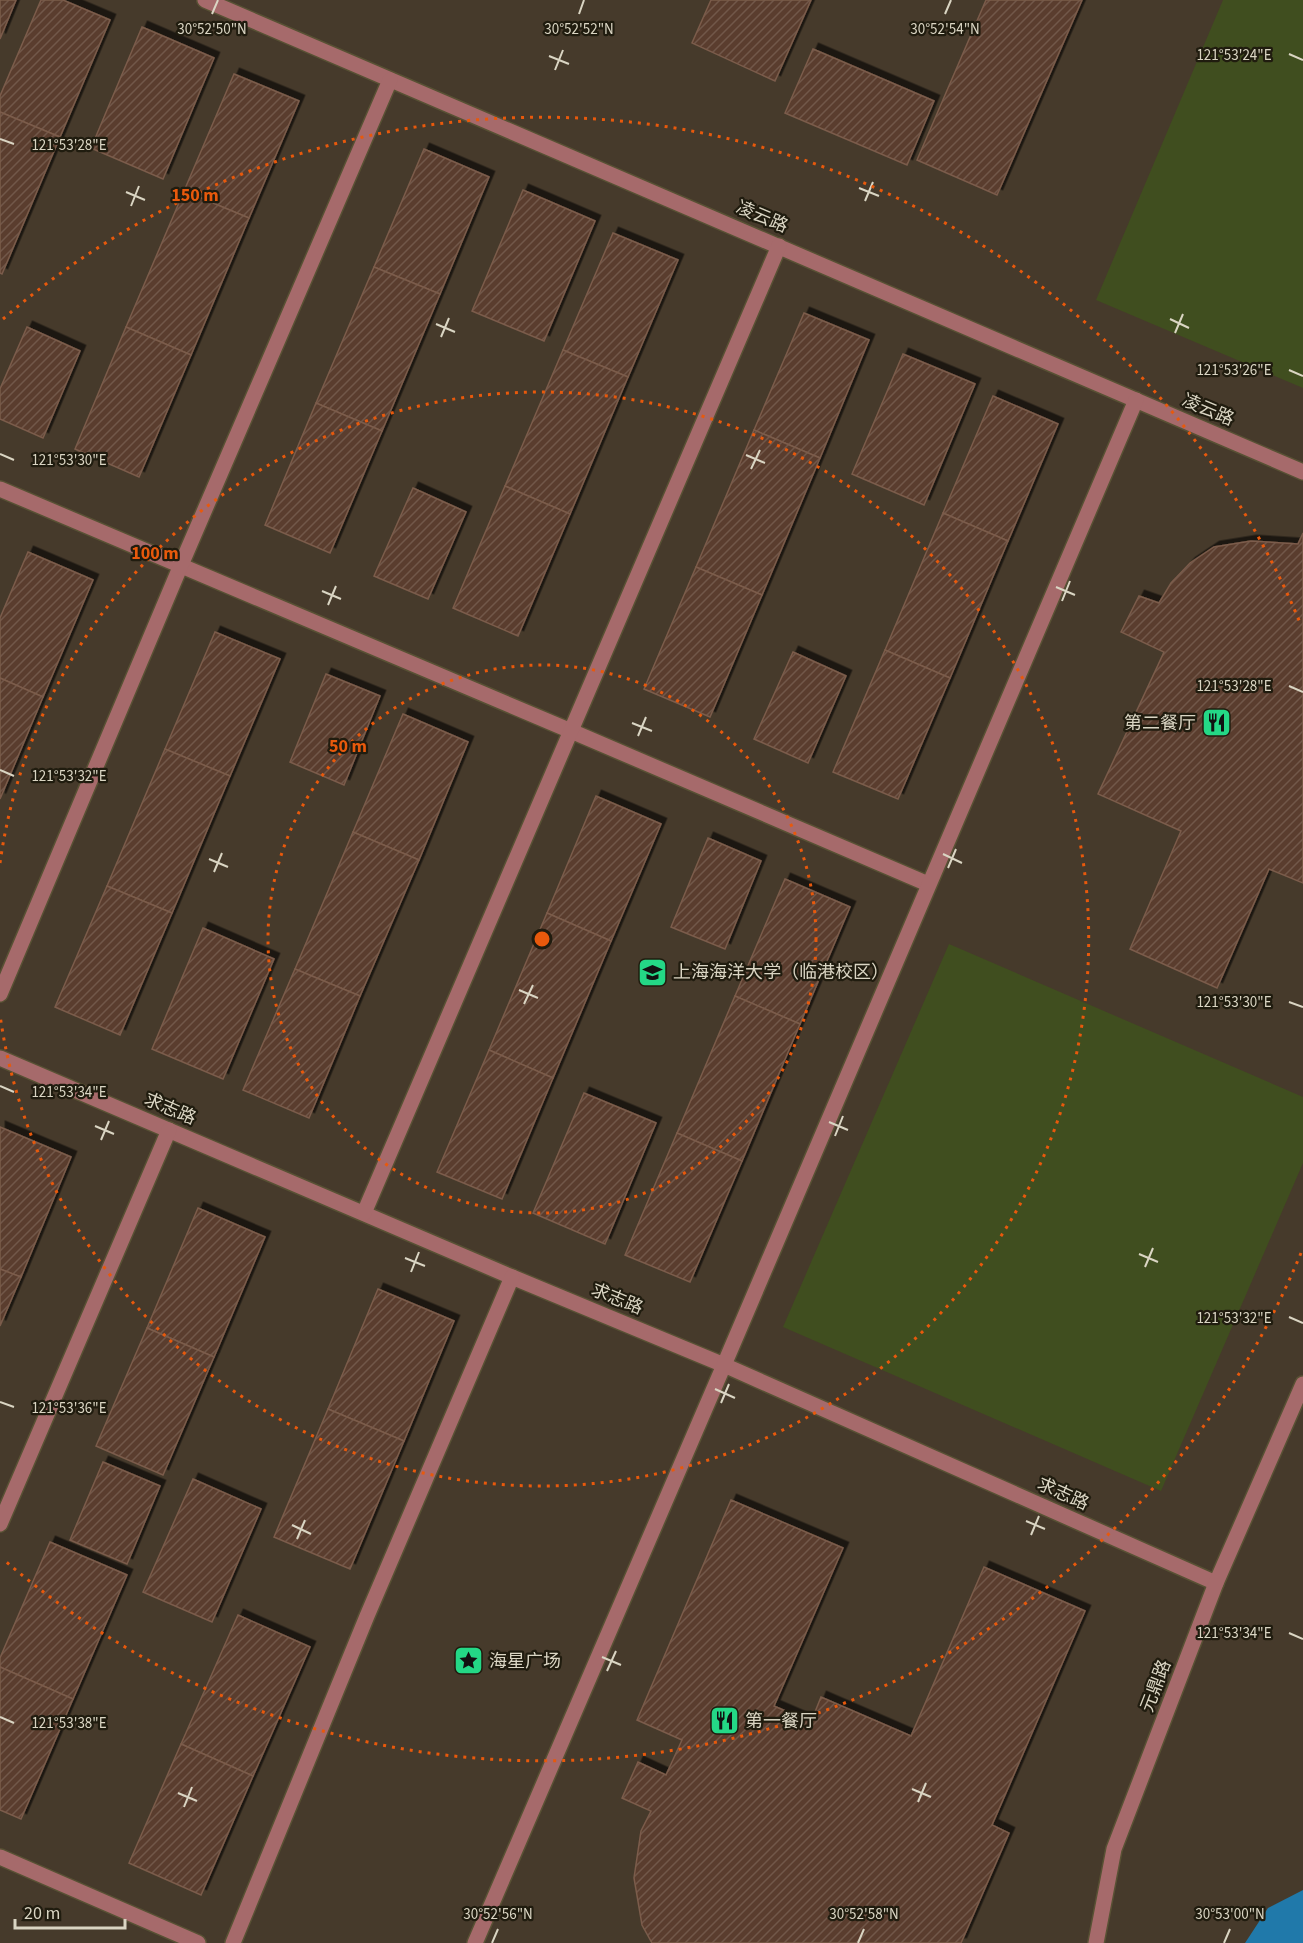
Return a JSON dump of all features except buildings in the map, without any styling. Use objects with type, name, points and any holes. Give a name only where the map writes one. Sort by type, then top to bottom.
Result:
[{"type":"street","name":"凌云路","points":[[205,0],[1303,472]]},
{"type":"street","points":[[0,994],[181,565],[390,80]]},
{"type":"street","points":[[364,1213],[779,246]]},
{"type":"street","points":[[475,1943],[1136,399]]},
{"type":"street","points":[[0,489],[928,884]]},
{"type":"street","name":"求志路","points":[[0,1058],[724,1365],[1216,1583]]},
{"type":"street","points":[[0,1524],[169,1130]]},
{"type":"street","points":[[232,1943],[367,1616],[512,1277]]},
{"type":"street","name":"元鼎路","points":[[1096,1943],[1114,1848],[1216,1583],[1303,1384]]},
{"type":"street","points":[[0,1857],[198,1943]]},
{"type":"shaded area","name":"上海海洋大学（临港校区）","points":[[0,0],[1303,0],[1303,1943],[0,1943]]},
{"type":"green space","points":[[1223,0],[1303,0],[1303,388],[1096,300]]},
{"type":"green space","points":[[949,944],[1303,1097],[1303,1163],[1161,1491],[783,1327]]},
{"type":"water","points":[[1303,1890],[1303,1943],[1245,1943],[1268,1908]]},
{"type":"place","name":"第二餐厅","points":[[1217,723]]},
{"type":"place","name":"上海海洋大学（临港校区）","points":[[652,972]]},
{"type":"place","name":"海星广场","points":[[468,1661]]},
{"type":"place","name":"第一餐厅","points":[[724,1721]]}]
